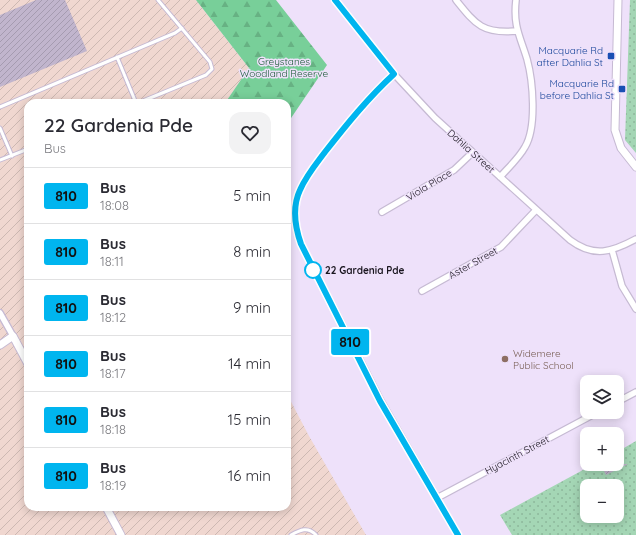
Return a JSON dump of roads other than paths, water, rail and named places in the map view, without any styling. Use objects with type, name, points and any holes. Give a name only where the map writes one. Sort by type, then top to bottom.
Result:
[{"type":"street","name":"Dahlia Street","points":[[335,0],[394,74],[435,118],[536,210],[582,247],[597,251],[612,250],[636,239]]},
{"type":"street","points":[[456,0],[466,13],[485,29],[492,31],[516,31]]},
{"type":"street","points":[[500,177],[526,146],[531,134],[532,119],[530,74],[516,31],[516,0]]},
{"type":"street","points":[[618,0],[615,130],[621,148],[636,167]]},
{"type":"street","points":[[394,74],[365,102],[308,176],[299,191],[295,220],[301,244],[380,401],[458,535]]},
{"type":"street","name":"Viola Place","points":[[382,212],[454,170],[472,152]]},
{"type":"street","name":"Aster Street","points":[[422,291],[501,247],[536,210]]},
{"type":"street","points":[[612,250],[622,286],[636,309]]},
{"type":"street","points":[[0,313],[24,357]]},
{"type":"street","points":[[0,345],[13,336]]},
{"type":"street","points":[[624,398],[636,392]]},
{"type":"street","name":"Hyacinth Street","points":[[436,498],[585,419]]},
{"type":"street","points":[[108,511],[121,535]]},
{"type":"lane","points":[[146,99],[211,71],[212,66],[158,0]]},
{"type":"lane","points":[[0,107],[175,33],[182,28]]},
{"type":"lane","points":[[117,58],[135,99]]},
{"type":"lane","points":[[0,128],[12,156]]},
{"type":"lane","points":[[0,160],[24,151]]},
{"type":"lane","points":[[291,535],[303,529],[312,531],[316,535]]},
{"type":"place","name":"Macquarie Rd after Dahlia St","points":[[611,56]]},
{"type":"place","name":"Macquarie Rd before Dahlia St","points":[[622,89]]},
{"type":"place","name":"22 Gardenia Pde","points":[[313,270]]},
{"type":"place","name":"Widemere Public School","points":[[505,359]]},
{"type":"park label","name":"Greystanes Woodland Reserve","points":[[284,66]]}]
